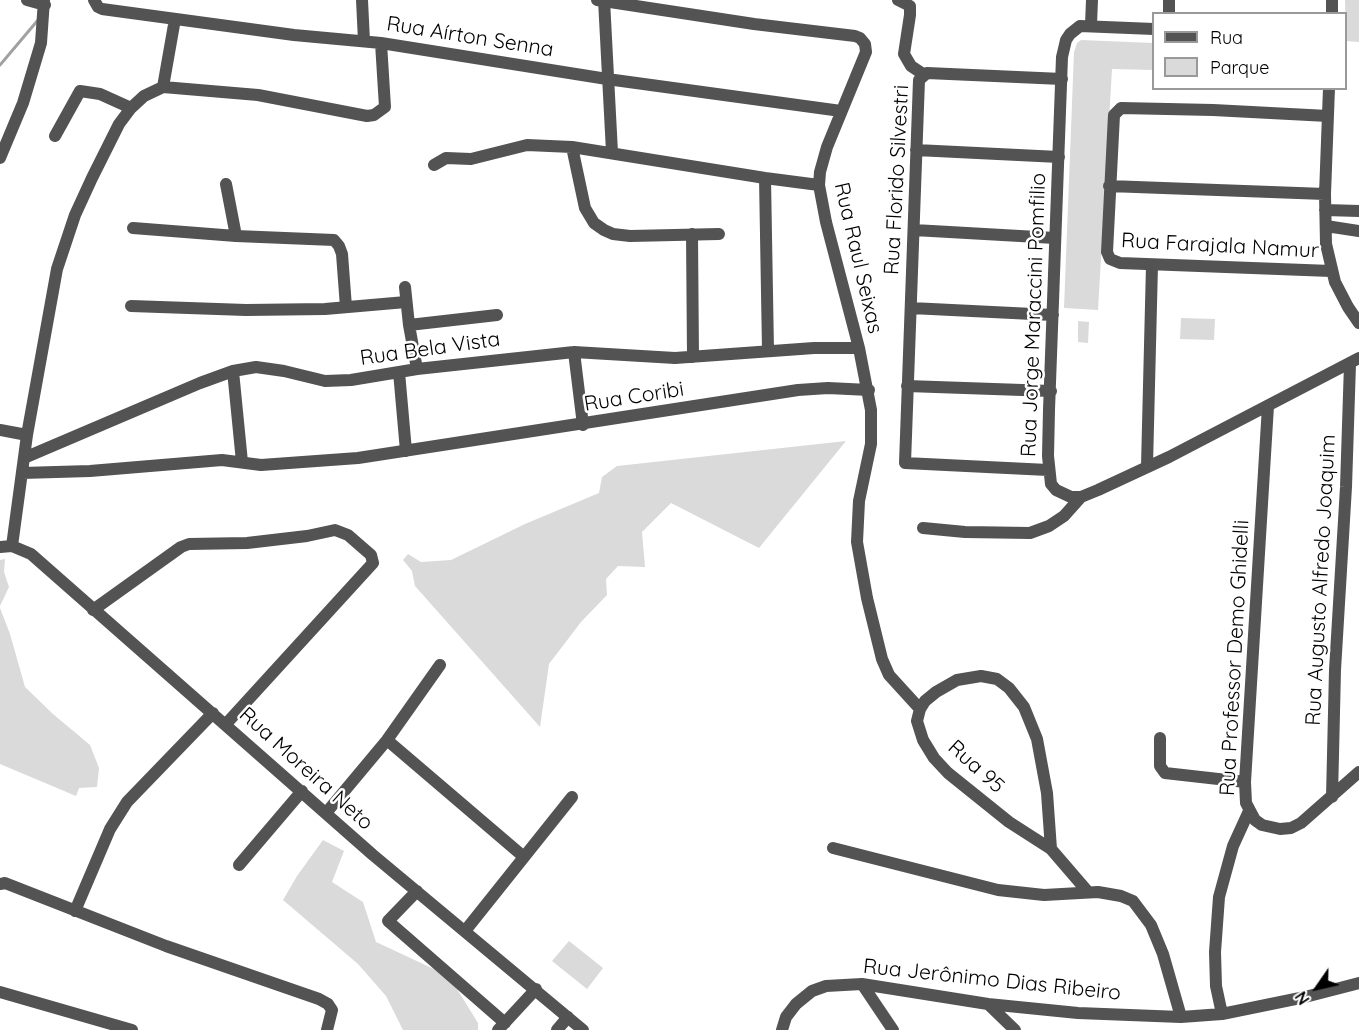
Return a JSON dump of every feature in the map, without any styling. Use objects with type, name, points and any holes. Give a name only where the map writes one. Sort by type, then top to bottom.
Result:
[{"type":"street","points":[[0,158],[23,103],[41,43],[45,2],[27,0]]},
{"type":"street","points":[[362,0],[364,41]]},
{"type":"street","points":[[601,0],[612,152]]},
{"type":"street","name":"Rua Raul Seixas","points":[[601,0],[860,38],[865,44],[866,52],[827,147],[819,185],[826,222],[859,348],[871,410],[872,438],[860,501],[857,542],[867,598],[882,659],[889,675],[920,709]]},
{"type":"street","points":[[898,0],[910,6],[904,54],[911,66],[924,74]]},
{"type":"street","points":[[1092,0],[1091,25],[1152,29]]},
{"type":"street","name":"Rua Aírton Senna","points":[[94,1],[102,9],[294,35],[381,43],[607,79],[841,111]]},
{"type":"street","points":[[163,87],[175,19]]},
{"type":"street","name":"Rua Jorge Maraccini Pomfilio","points":[[1081,497],[1071,497],[1056,490],[1049,478],[1048,470],[1062,57],[1066,40],[1074,30],[1080,26],[1091,25]]},
{"type":"street","points":[[6,546],[22,473],[27,435],[61,258],[87,187],[110,141],[131,108],[144,96],[163,87],[258,94],[367,116],[385,108],[381,43]]},
{"type":"street","name":"Rua Florido Silvestri","points":[[1048,470],[904,469],[919,80],[924,74],[1062,79]]},
{"type":"street","points":[[1329,90],[1325,210],[1331,271],[1340,294],[1359,323]]},
{"type":"street","points":[[55,136],[80,91],[100,94],[131,108]]},
{"type":"street","name":"Rua Farajala Namur","points":[[1328,116],[1121,108],[1114,116],[1109,186],[1108,257],[1120,263],[1331,271]]},
{"type":"street","points":[[434,165],[446,158],[471,159],[527,145],[573,147],[819,185]]},
{"type":"street","points":[[573,147],[585,208],[594,223],[604,230],[613,234],[630,236],[719,234]]},
{"type":"street","points":[[916,150],[1059,158]]},
{"type":"street","points":[[765,178],[768,350]]},
{"type":"street","points":[[226,184],[236,236]]},
{"type":"street","points":[[1109,186],[1325,194]]},
{"type":"street","points":[[1325,210],[1359,211]]},
{"type":"street","points":[[1326,226],[1359,231]]},
{"type":"street","points":[[133,228],[236,236],[334,240],[342,254],[346,308]]},
{"type":"street","points":[[914,230],[1055,238]]},
{"type":"street","points":[[692,234],[693,357]]},
{"type":"street","points":[[1147,466],[1152,265]]},
{"type":"street","points":[[405,287],[417,369]]},
{"type":"street","points":[[130,306],[246,310],[346,308],[406,302]]},
{"type":"street","points":[[911,308],[1053,315]]},
{"type":"street","points":[[409,326],[497,315]]},
{"type":"street","name":"Rua Bela Vista","points":[[24,458],[233,371],[256,367],[325,381],[351,380],[417,369],[574,352],[693,357],[768,350],[859,348]]},
{"type":"street","points":[[574,352],[583,425]]},
{"type":"street","points":[[923,528],[965,532],[1030,533],[1049,526],[1064,516],[1081,497],[1169,457],[1354,361]]},
{"type":"street","name":"Rua Augusto Alfredo Joaquim","points":[[1332,797],[1335,670],[1354,361]]},
{"type":"street","points":[[233,371],[242,462]]},
{"type":"street","points":[[399,372],[406,452]]},
{"type":"street","points":[[908,386],[1051,391]]},
{"type":"street","name":"Rua Coribi","points":[[22,473],[90,471],[222,460],[261,465],[358,458],[798,390],[828,388],[868,390]]},
{"type":"street","name":"Rua Professor Demo Ghidelli","points":[[1268,406],[1245,782],[1246,803],[1249,811],[1262,825],[1280,829],[1291,828],[1302,823],[1359,772]]},
{"type":"street","points":[[0,430],[27,435]]},
{"type":"street","points":[[93,610],[189,544],[247,543],[308,536],[335,530],[348,535],[371,555],[373,562],[226,724]]},
{"type":"street","name":"Rua Moreira Neto","points":[[6,546],[31,554],[326,813],[583,1030]]},
{"type":"street","points":[[326,813],[387,740],[440,665]]},
{"type":"street","points":[[920,709],[925,700],[957,680],[981,675],[997,679],[1009,687],[1024,707],[1037,739],[1047,793],[1051,849]]},
{"type":"street","name":"Rua 95","points":[[920,709],[917,721],[923,740],[934,758],[948,773],[1009,822],[1051,849],[1088,892]]},
{"type":"street","points":[[75,911],[110,829],[127,802],[213,713]]},
{"type":"street","points":[[1160,738],[1160,766],[1165,773],[1245,782]]},
{"type":"street","points":[[387,740],[524,857]]},
{"type":"street","points":[[239,865],[302,791]]},
{"type":"street","points":[[465,931],[572,798]]},
{"type":"street","points":[[1221,1014],[1216,986],[1215,952],[1219,897],[1233,846],[1249,811]]},
{"type":"street","points":[[833,849],[998,890],[1044,895],[1088,892],[1121,896],[1132,901],[1151,925],[1163,954],[1181,1017]]},
{"type":"street","points":[[0,884],[5,883],[166,946],[319,999],[328,1004],[332,1010],[327,1030]]},
{"type":"street","points":[[417,891],[388,921],[501,1026],[536,989]]},
{"type":"street","name":"Rua Jerônimo Dias Ribeiro","points":[[782,1030],[786,1017],[796,1004],[812,991],[826,986],[862,984],[988,1004],[1078,1013],[1181,1017],[1221,1014],[1305,997],[1359,983]]},
{"type":"street","points":[[862,984],[893,1030]]},
{"type":"street","points":[[0,992],[132,1030]]},
{"type":"street","points":[[988,1004],[1015,1030]]},
{"type":"street","points":[[557,1030],[568,1017]]},
{"type":"green space","points":[[1345,0],[1359,0],[1359,42],[1347,41]]},
{"type":"green space","points":[[1081,40],[1152,43],[1152,70],[1112,69],[1098,310],[1064,308],[1074,52],[1077,43]]},
{"type":"green space","points":[[1181,318],[1215,319],[1214,340],[1180,339]]},
{"type":"green space","points":[[1078,321],[1089,322],[1088,343],[1078,342]]},
{"type":"green space","points":[[846,441],[759,548],[671,503],[642,532],[645,567],[618,566],[606,579],[607,595],[581,622],[549,664],[540,727],[415,586],[412,571],[403,560],[408,554],[421,562],[451,560],[525,524],[599,493],[602,477],[617,466]]},
{"type":"green space","points":[[5,559],[4,572],[9,587],[0,606],[0,560]]},
{"type":"green space","points":[[0,608],[25,687],[90,745],[99,768],[97,787],[79,788],[76,796],[0,764]]},
{"type":"green space","points":[[323,840],[344,851],[332,882],[363,902],[376,942],[449,976],[478,1023],[478,1030],[403,1030],[386,996],[358,964],[283,900]]},
{"type":"green space","points":[[569,941],[603,968],[587,989],[552,961]]},
{"type":"waterway","points":[[0,65],[38,20]]}]
